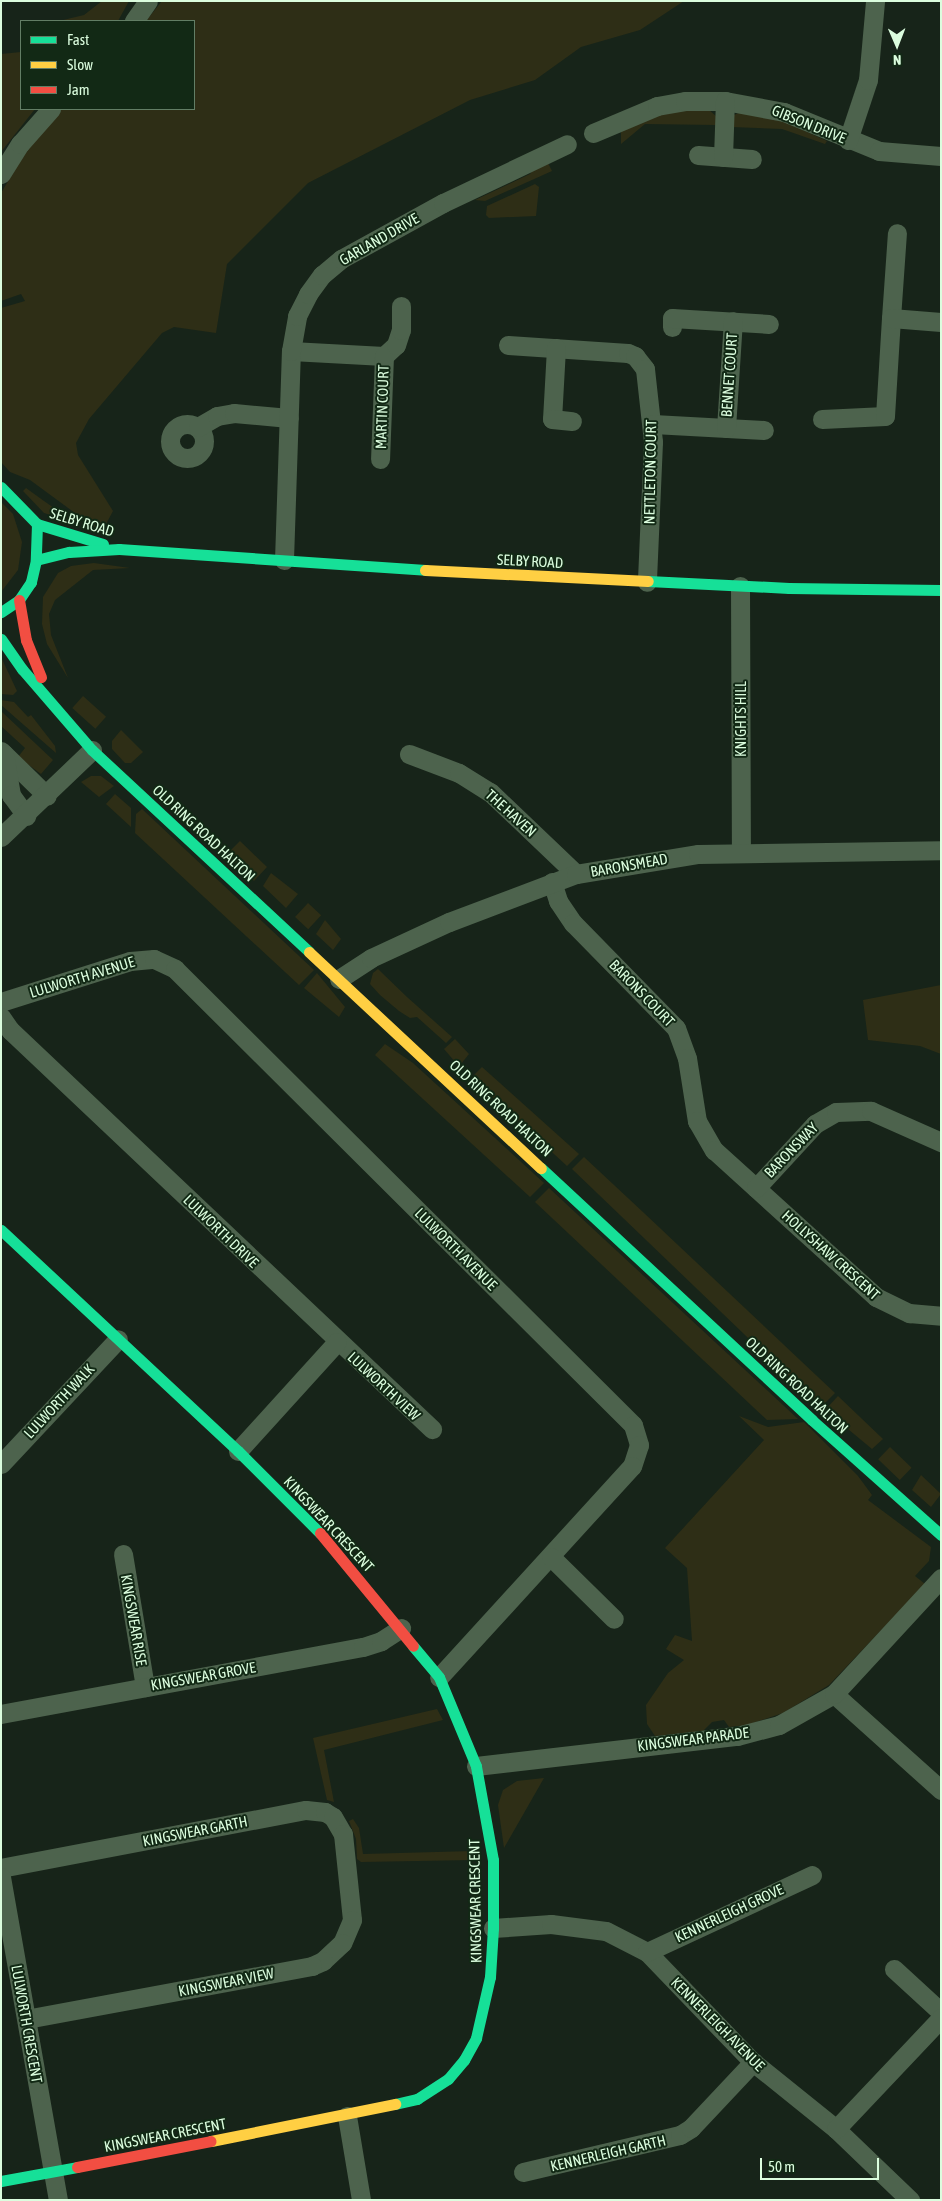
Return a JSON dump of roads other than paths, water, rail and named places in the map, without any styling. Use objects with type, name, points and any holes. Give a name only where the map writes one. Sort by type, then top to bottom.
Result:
[{"type":"main road","points":[[1,487],[37,524],[36,560],[31,582],[19,600],[1,612]]},
{"type":"main road","name":"SELBY ROAD","points":[[37,524],[119,549]]},
{"type":"main road","name":"SELBY ROAD","points":[[36,560],[69,552],[119,549],[647,582],[941,590]]},
{"type":"main road","name":"OLD RING ROAD HALTON","points":[[19,600],[26,640],[48,697]]},
{"type":"main road","name":"OLD RING ROAD HALTON","points":[[1,639],[22,669],[92,750],[812,1420],[941,1535]]},
{"type":"main road","name":"KINGSWEAR CRESCENT","points":[[1,1230],[238,1451],[322,1535],[401,1628],[439,1677],[476,1766],[493,1860],[493,1928],[486,2002],[476,2038],[464,2060],[439,2087],[417,2099],[347,2116],[1,2181]]},
{"type":"street","points":[[135,20],[148,1]]},
{"type":"street","points":[[848,140],[868,80],[875,1]]},
{"type":"street","points":[[723,157],[725,100]]},
{"type":"street","name":"GIBSON DRIVE","points":[[593,133],[657,106],[685,101],[725,100],[784,112],[848,140],[879,151],[941,156]]},
{"type":"street","points":[[1,174],[20,144],[50,110]]},
{"type":"street","name":"GARLAND DRIVE","points":[[284,560],[291,351],[297,316],[305,300],[322,275],[341,259],[443,203],[566,144]]},
{"type":"street","points":[[698,156],[752,159]]},
{"type":"street","points":[[822,418],[885,416],[897,233]]},
{"type":"street","name":"MARTIN COURT","points":[[380,459],[384,356],[396,345],[402,330],[401,306]]},
{"type":"street","name":"BENNET COURT","points":[[672,327],[672,318],[769,324]]},
{"type":"street","points":[[892,318],[941,322]]},
{"type":"street","name":"BENNET COURT","points":[[726,428],[733,321]]},
{"type":"street","name":"NETTLETON COURT","points":[[508,345],[619,352],[635,356],[645,369],[653,424],[647,582]]},
{"type":"street","points":[[556,348],[552,419],[572,420]]},
{"type":"street","name":"MARTIN COURT","points":[[291,351],[384,356]]},
{"type":"street","points":[[198,427],[217,416],[234,413],[288,418]]},
{"type":"street","name":"BENNET COURT","points":[[653,424],[764,430]]},
{"type":"street","name":"KNIGHTS HILL","points":[[740,586],[741,852]]},
{"type":"street","points":[[1,836],[26,816],[92,750]]},
{"type":"street","points":[[2,752],[47,796]]},
{"type":"street","points":[[2,752],[11,795],[26,816]]},
{"type":"street","name":"THE HAVEN","points":[[409,754],[459,773],[490,792],[576,874]]},
{"type":"street","name":"BARONSMEAD","points":[[339,979],[364,962],[449,922],[576,874],[648,860],[741,852],[941,850]]},
{"type":"street","name":"BARONS COURT","points":[[552,882],[558,901],[573,923],[670,1020],[687,1058],[694,1109],[701,1131],[714,1150],[756,1188]]},
{"type":"street","name":"LULWORTH AVENUE","points":[[1,1002],[136,960],[157,960],[175,969],[633,1425],[638,1446],[632,1466],[551,1557],[439,1677]]},
{"type":"street","name":"LULWORTH DRIVE","points":[[1,1017],[10,1030],[337,1342]]},
{"type":"street","name":"BARONSWAY","points":[[756,1188],[815,1124],[836,1112],[871,1111],[941,1142]]},
{"type":"street","name":"HOLLYSHAW CRESCENT","points":[[756,1188],[876,1297],[909,1313],[941,1316]]},
{"type":"street","name":"LULWORTH WALK","points":[[1,1464],[118,1339]]},
{"type":"street","points":[[238,1451],[337,1342]]},
{"type":"street","name":"LULWORTH VIEW","points":[[337,1342],[432,1429]]},
{"type":"street","name":"KINGSWEAR RISE","points":[[123,1554],[145,1687]]},
{"type":"street","points":[[551,1557],[614,1619]]},
{"type":"street","name":"KINGSWEAR PARADE","points":[[476,1766],[737,1736],[779,1725],[834,1694],[941,1578]]},
{"type":"street","name":"KINGSWEAR GROVE","points":[[1,1714],[363,1647],[381,1641],[401,1628]]},
{"type":"street","points":[[834,1694],[941,1790]]},
{"type":"street","name":"KINGSWEAR GARTH","points":[[1,1868],[316,1809],[325,1812],[339,1825],[347,1868]]},
{"type":"street","name":"KINGSWEAR VIEW","points":[[27,2019],[312,1966],[324,1961],[342,1943],[352,1920],[347,1868]]},
{"type":"street","name":"KENNERLEIGH GROVE","points":[[647,1952],[812,1875]]},
{"type":"street","name":"LULWORTH CRESCENT","points":[[1,1877],[53,2171]]},
{"type":"street","name":"KENNERLEIGH AVENUE","points":[[493,1928],[551,1924],[606,1930],[647,1952],[753,2062],[836,2129],[910,2200]]},
{"type":"street","points":[[894,1969],[941,2012]]},
{"type":"street","points":[[836,2129],[941,2018]]},
{"type":"street","name":"KENNERLEIGH GARTH","points":[[523,2172],[680,2135],[691,2128],[753,2062]]},
{"type":"street","points":[[347,2116],[361,2200]]},
{"type":"street","points":[[53,2171],[58,2200]]}]
